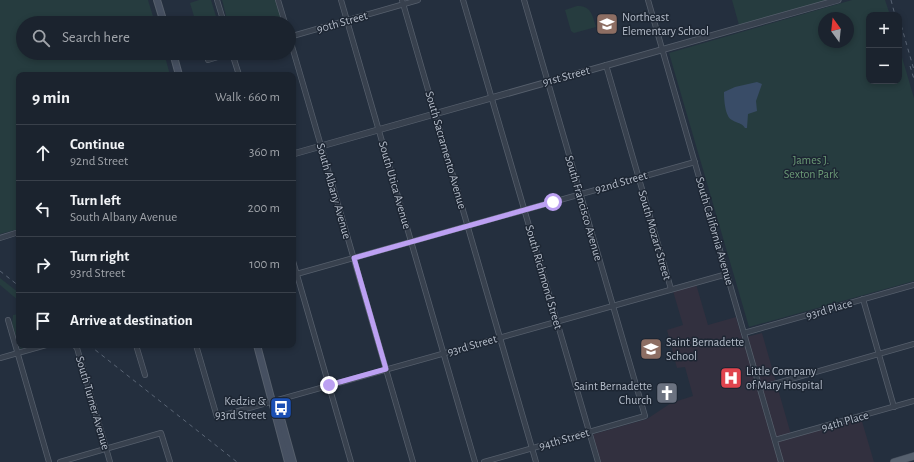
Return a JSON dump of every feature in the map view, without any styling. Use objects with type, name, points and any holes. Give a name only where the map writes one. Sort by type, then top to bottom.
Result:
[{"type":"main road","points":[[157,0],[162,16]]},
{"type":"main road","points":[[175,60],[178,72]]},
{"type":"main road","points":[[258,348],[273,401],[280,415],[293,462]]},
{"type":"main road","points":[[273,401],[274,415],[288,462]]},
{"type":"main road","points":[[894,462],[914,456]]},
{"type":"street","points":[[217,0],[222,16]]},
{"type":"street","points":[[278,0],[283,16]]},
{"type":"street","name":"South Utica Avenue","points":[[341,0],[476,462]]},
{"type":"street","name":"90th Street","points":[[296,34],[403,2],[418,0]]},
{"type":"street","name":"South Richmond Street","points":[[463,0],[598,462]]},
{"type":"street","name":"South Francisco Avenue","points":[[524,0],[645,416]]},
{"type":"street","name":"South California Avenue","points":[[648,0],[781,462]]},
{"type":"street","name":"91st Street","points":[[296,153],[838,0]]},
{"type":"street","name":"South Sacramento Avenue","points":[[403,2],[536,462]]},
{"type":"street","points":[[234,60],[238,72]]},
{"type":"street","name":"South Albany Avenue","points":[[296,60],[414,462]]},
{"type":"street","name":"South Mozart Street","points":[[606,65],[670,289]]},
{"type":"street","name":"92nd Street","points":[[296,275],[695,162]]},
{"type":"street","points":[[0,238],[16,233]]},
{"type":"street","name":"93rd Street","points":[[197,348],[217,417],[727,274]]},
{"type":"street","points":[[296,278],[351,462]]},
{"type":"street","name":"93rd Place","points":[[744,333],[914,285]]},
{"type":"street","points":[[863,299],[894,407]]},
{"type":"street","points":[[8,320],[49,462]]},
{"type":"street","points":[[760,388],[914,344]]},
{"type":"street","points":[[0,358],[35,348]]},
{"type":"street","name":"South Turner Avenue","points":[[78,348],[110,462]]},
{"type":"street","points":[[137,348],[144,374]]},
{"type":"street","name":"94th Place","points":[[775,440],[914,401]]},
{"type":"street","name":"94th Street","points":[[484,462],[645,416]]},
{"type":"street","points":[[60,462],[161,433],[170,462]]},
{"type":"shaded area","name":"Little Company of Mary Hospital","points":[[696,284],[708,325],[736,317],[742,338],[762,333],[792,438],[861,418],[874,462],[601,462],[593,436],[594,434],[647,419],[671,403],[693,396],[685,367],[677,368],[667,330],[683,325],[673,291]]},
{"type":"green space","points":[[0,0],[148,0],[153,16],[16,16],[16,60],[166,60],[169,72],[16,72],[16,230],[0,234]]},
{"type":"green space","points":[[199,0],[211,0],[216,16],[194,16],[190,3]]},
{"type":"green space","points":[[222,0],[276,0],[280,16],[226,16]]},
{"type":"green space","points":[[732,0],[828,0],[739,25]]},
{"type":"green space","name":"James J. Sexton Park","points":[[852,0],[885,0],[889,12],[866,12],[866,84],[902,84],[902,57],[914,98],[914,281],[749,327],[669,53]]},
{"type":"green space","points":[[582,6],[588,9],[592,15],[596,27],[574,33],[571,31],[565,10]]},
{"type":"green space","points":[[0,278],[16,291],[16,298],[0,285]]},
{"type":"green space","points":[[16,314],[16,336],[12,324],[13,315]]},
{"type":"water","points":[[757,82],[762,84],[756,101],[757,111],[748,114],[747,128],[745,128],[741,124],[732,120],[728,115],[725,108],[724,92],[735,87]]},
{"type":"railway","points":[[891,0],[894,12]]},
{"type":"railway","points":[[902,28],[914,70]]},
{"type":"railway","points":[[910,66],[914,79]]},
{"type":"railway","points":[[0,271],[16,284]]},
{"type":"railway","points":[[93,348],[237,462]]},
{"type":"place","name":"Northeast Elementary School","points":[[607,24]]},
{"type":"place","name":"Saint Bernadette School","points":[[651,349]]},
{"type":"place","name":"Little Company of Mary Hospital","points":[[731,378]]},
{"type":"place","name":"Saint Bernadette Church","points":[[667,393]]},
{"type":"place","name":"Kedzie & 93rd Street","points":[[281,408]]},
{"type":"route","points":[[329,385],[386,369],[354,258],[553,202]]}]
